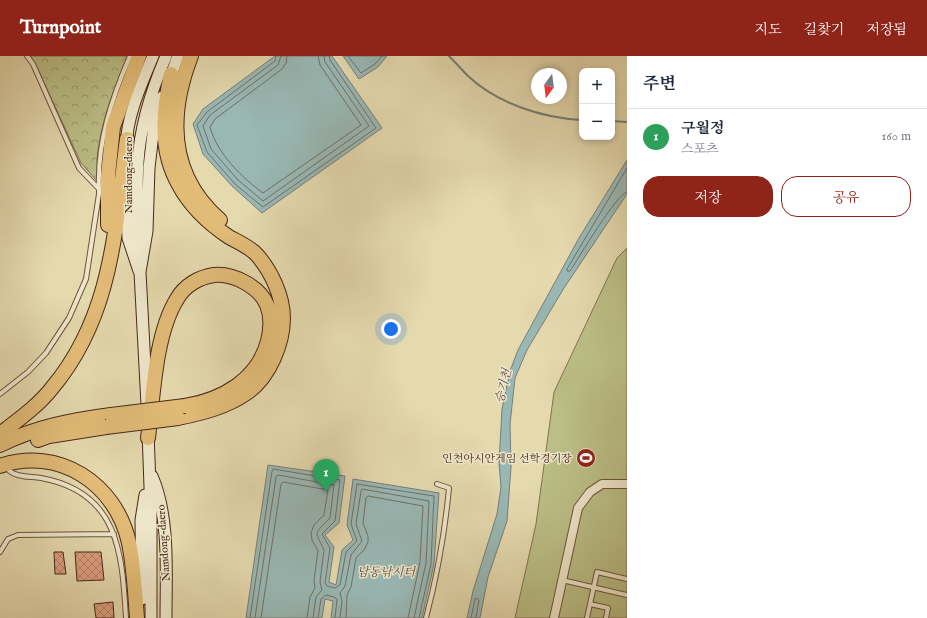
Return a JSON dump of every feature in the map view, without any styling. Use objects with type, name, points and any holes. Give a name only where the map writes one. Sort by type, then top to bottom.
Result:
[{"type":"highway","points":[[93,322],[103,274],[108,226],[108,175],[113,127],[139,56]]},
{"type":"highway","points":[[0,445],[38,429],[72,420],[109,421],[178,418],[208,412],[229,403],[249,391],[263,375],[274,357],[280,339],[283,318],[280,298],[272,277],[255,253],[216,229],[194,209],[178,185],[168,160],[164,137],[165,106],[177,77],[191,56]]},
{"type":"highway","points":[[0,434],[30,411],[52,389],[71,363],[93,322],[104,291],[117,229],[127,139]]},
{"type":"highway","points":[[0,455],[49,436],[109,421],[185,406],[203,403],[222,396],[235,388],[258,364],[266,349],[271,331],[271,318],[267,304],[257,292],[245,282],[215,275],[200,279],[186,287],[177,298],[169,315],[160,343],[148,438]]},
{"type":"highway","points":[[4,467],[18,462],[57,463],[91,479],[106,495],[118,512],[128,542],[138,618]]},
{"type":"main road","name":"Namdong-daero","points":[[140,272],[128,238],[126,196],[127,139],[140,88],[153,56]]},
{"type":"main road","points":[[140,272],[137,187],[142,133],[166,56]]},
{"type":"main road","name":"Namdong-daero","points":[[151,618],[151,515],[140,272],[147,231],[149,168],[154,125],[177,77],[178,56]]},
{"type":"main road","name":"Namdong-daero","points":[[138,618],[142,604],[141,520],[149,470]]},
{"type":"main road","name":"Namdong-daero","points":[[149,470],[159,492],[163,524],[166,618]]},
{"type":"street","points":[[554,618],[578,508],[590,492],[602,484],[627,484]]},
{"type":"lane","points":[[27,56],[33,64],[79,168],[99,189]]},
{"type":"lane","points":[[0,394],[28,372],[46,353],[59,335],[78,300],[86,279],[90,261],[99,189],[99,160],[106,124],[115,92],[130,56]]},
{"type":"lane","points":[[4,467],[15,475],[58,482],[79,492],[91,501],[103,514],[118,545],[122,568],[126,618]]},
{"type":"lane","points":[[426,618],[444,531],[449,488],[437,484]]},
{"type":"lane","points":[[0,552],[8,539],[18,535],[114,534]]},
{"type":"lane","points":[[587,618],[597,572],[627,579]]},
{"type":"lane","points":[[562,580],[627,595]]},
{"type":"lane","points":[[590,604],[608,608],[606,618]]},
{"type":"green space","points":[[30,56],[128,56],[104,119],[97,159],[97,181],[81,163],[35,63]]},
{"type":"green space","name":"인천아시안게임 선학경기장","points":[[627,248],[627,618],[515,618],[536,524],[554,392],[617,258]]},
{"type":"water","points":[[275,56],[332,56],[382,128],[262,213],[232,186],[203,154],[193,124],[203,109]]},
{"type":"water","points":[[343,56],[387,56],[378,67],[359,79]]},
{"type":"water","points":[[627,160],[627,194],[564,288],[527,350],[515,378],[510,424],[511,467],[507,521],[488,577],[480,618],[467,618],[473,591],[497,514],[501,487],[499,463],[502,409],[510,371],[518,350],[579,238]]},
{"type":"water","name":"남동낚시터","points":[[268,465],[345,476],[339,523],[325,535],[334,547],[329,582],[336,585],[342,550],[353,540],[347,525],[353,479],[439,493],[434,564],[422,618],[331,618],[333,601],[325,599],[322,618],[246,618]]},
{"type":"building","points":[[54,552],[63,552],[66,574],[55,574]]},
{"type":"building","points":[[75,552],[101,552],[104,580],[77,581]]},
{"type":"building","points":[[113,602],[114,618],[96,618],[94,604]]},
{"type":"waterway","points":[[449,56],[480,86],[507,102],[537,113],[579,120]]},
{"type":"waterway","points":[[615,121],[627,122]]},
{"type":"place","name":"인천아시안게임 선학경기장","points":[[586,458]]},
{"type":"place","name":"구월정","points":[[326,492]]},
{"type":"water label","name":"승기천","points":[[503,386]]}]
